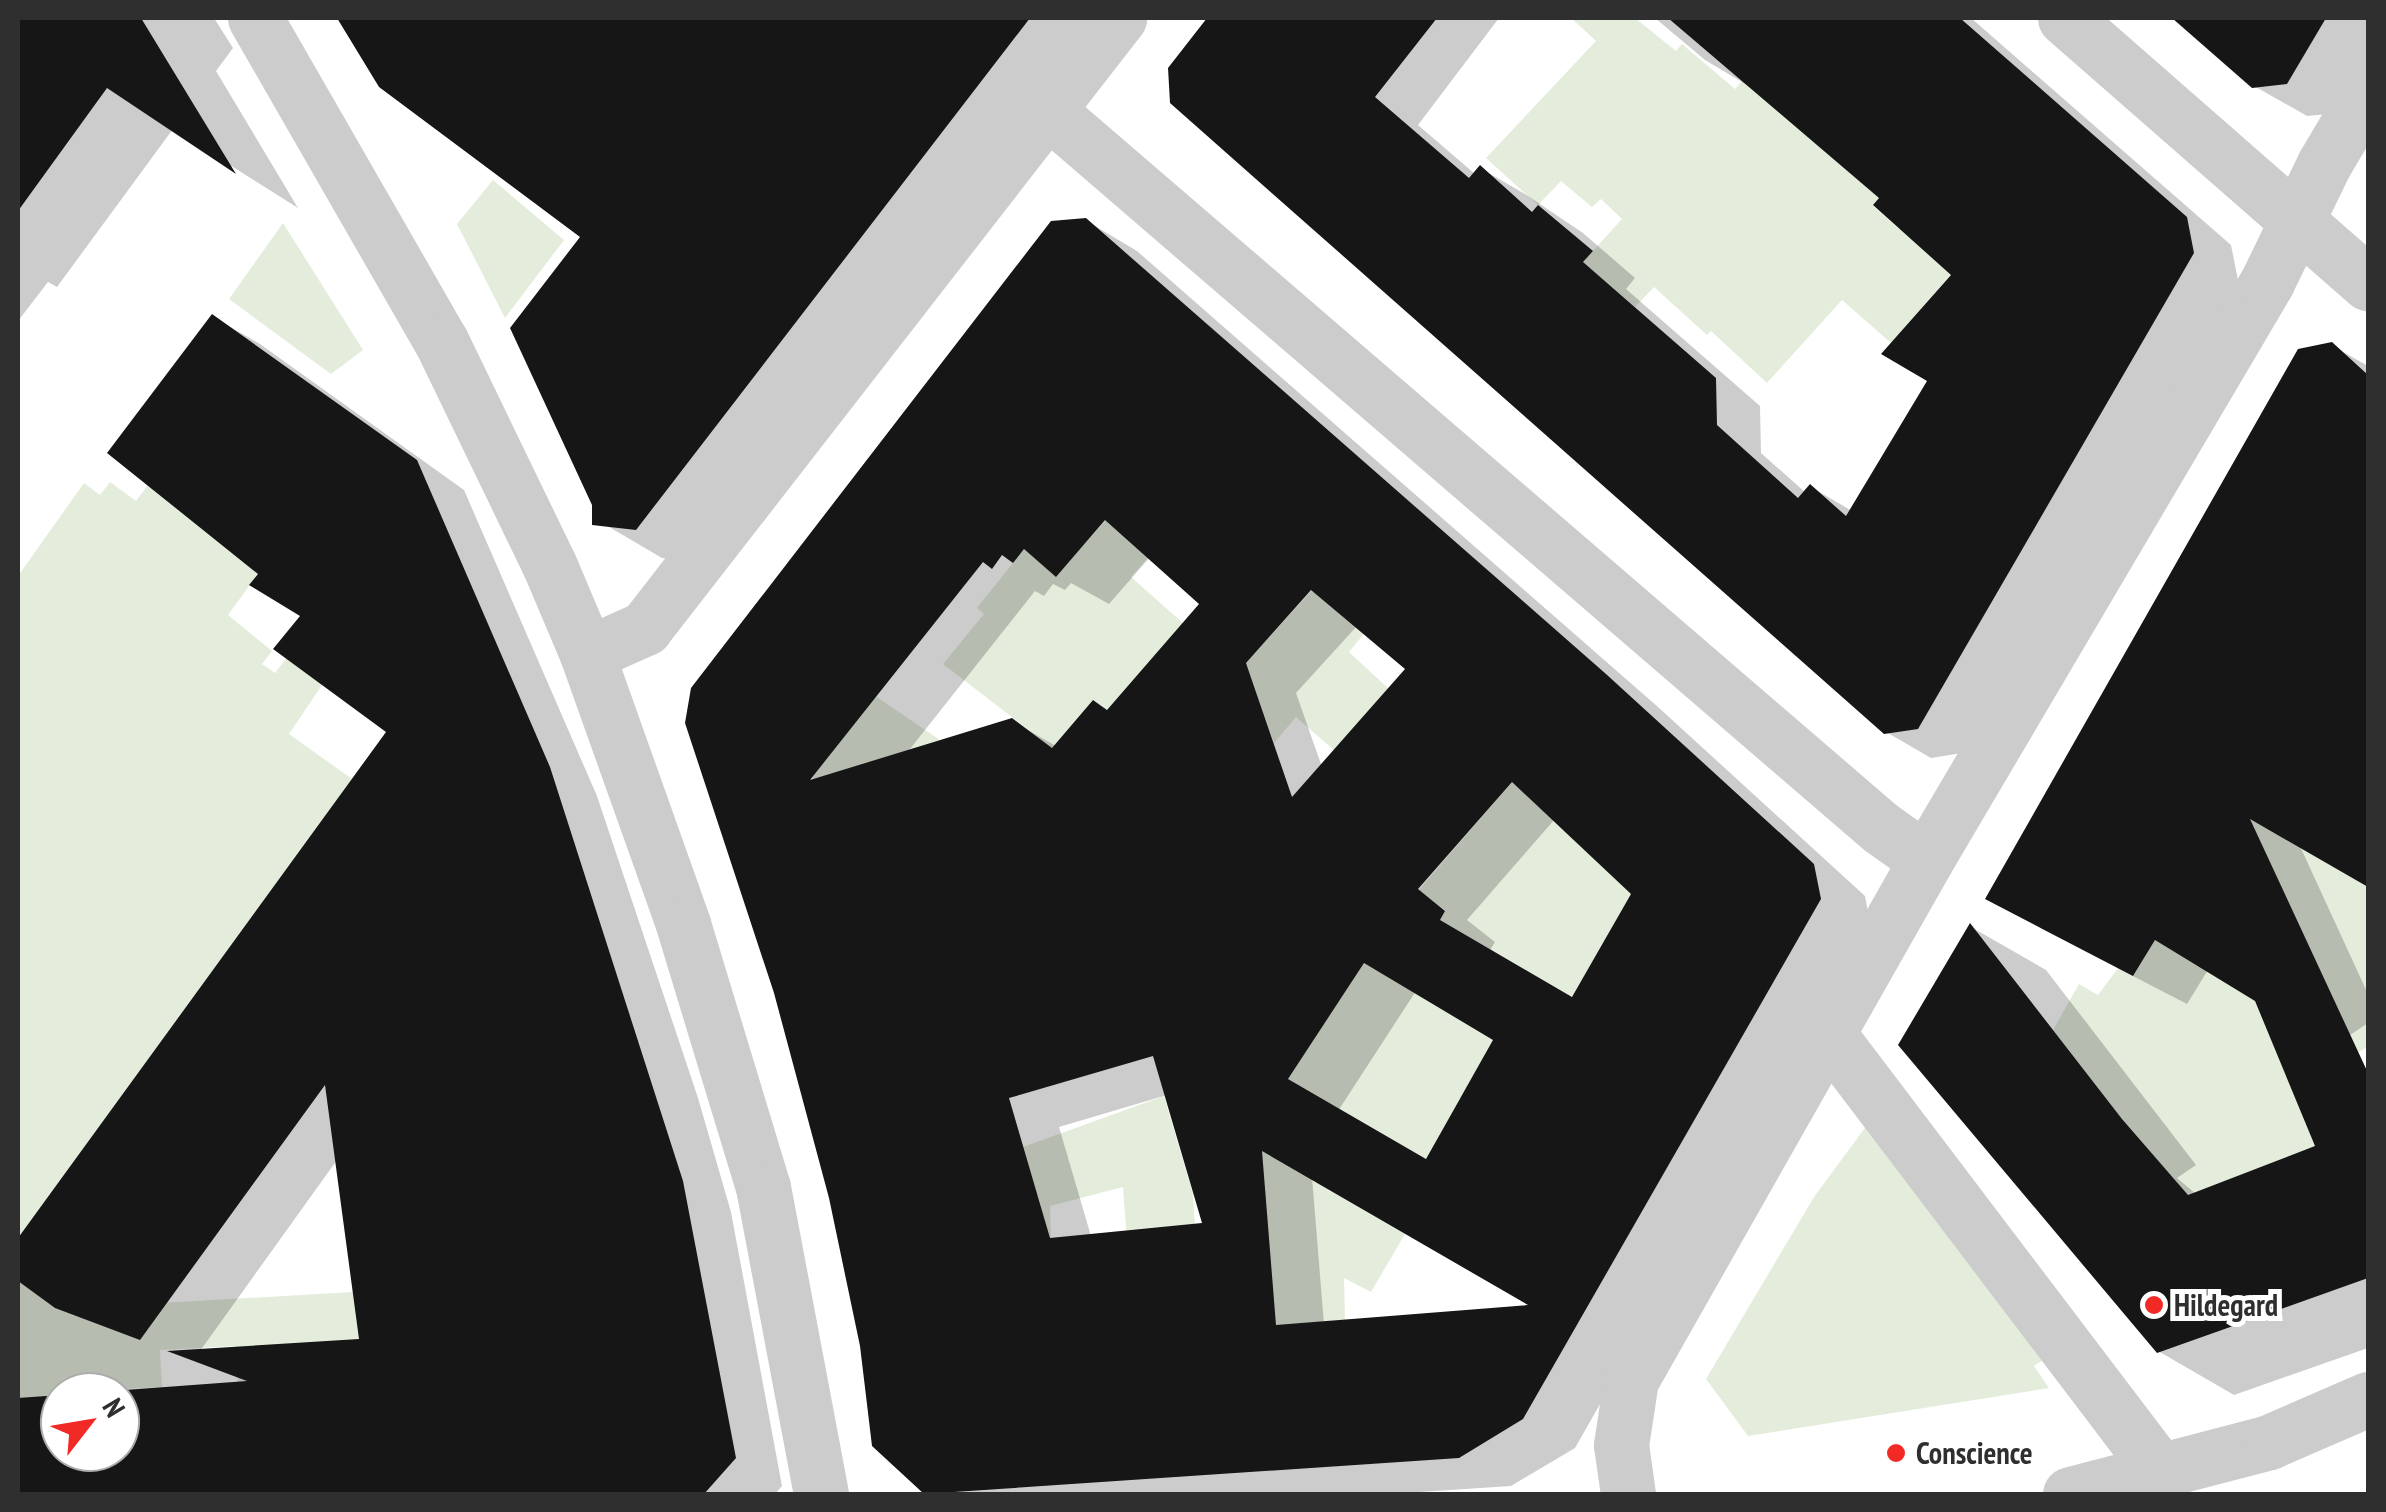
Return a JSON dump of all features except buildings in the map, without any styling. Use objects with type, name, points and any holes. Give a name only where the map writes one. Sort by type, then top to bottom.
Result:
[{"type":"street","points":[[254,18],[441,341],[550,564],[587,654],[683,924],[763,1187],[821,1494]]},
{"type":"street","points":[[587,654],[644,628],[1119,18]]},
{"type":"street","points":[[2065,18],[2368,282]]},
{"type":"street","points":[[1628,1494],[1620,1445],[1631,1380],[1830,1036],[1926,860],[2266,282],[2368,90]]},
{"type":"street","points":[[1047,110],[1881,828],[1926,860]]},
{"type":"street","points":[[1830,1036],[2160,1471]]},
{"type":"street","points":[[2070,1494],[2270,1442],[2368,1399]]},
{"type":"green space","points":[[1571,18],[1635,18],[1676,51],[1682,44],[1735,89],[1749,73],[1794,125],[1879,198],[1873,206],[1899,229],[1909,219],[1960,264],[1891,343],[1842,300],[1767,383],[1711,331],[1707,335],[1654,287],[1635,307],[1583,262],[1622,219],[1601,199],[1592,207],[1561,181],[1538,205],[1486,158],[1596,41]]},
{"type":"green space","points":[[493,180],[564,240],[505,318],[457,224]]},
{"type":"green space","points":[[283,223],[363,350],[331,374],[229,299]]},
{"type":"green space","points":[[154,477],[261,570],[228,615],[272,651],[262,664],[275,673],[294,648],[322,685],[289,734],[352,779],[18,1238],[18,576],[84,483],[100,495],[110,482],[136,501]]},
{"type":"green space","points":[[1106,520],[1179,522],[1131,577],[1184,624],[1107,710],[1093,700],[1052,748],[943,664],[984,614],[977,608],[1024,549],[1056,576]]},
{"type":"green space","points":[[1316,586],[1367,630],[1349,652],[1388,688],[1343,758],[1296,717],[1274,743],[1246,663]]},
{"type":"green space","points":[[862,687],[940,740],[814,780],[807,756]]},
{"type":"green space","points":[[1512,782],[1563,830],[1664,842],[1572,997],[1440,920],[1445,910],[1419,890]]},
{"type":"green space","points":[[2237,811],[2368,887],[2368,1047],[2358,1052],[2317,963],[2253,996],[2270,1037],[2358,1154],[2259,1168],[2188,1195],[2053,1030],[2079,984],[2098,995],[2118,968],[2134,975],[2155,940],[2196,965]]},
{"type":"green space","points":[[1349,954],[1557,1077],[1460,1098],[1426,1159],[1288,1079]]},
{"type":"green space","points":[[1164,1096],[1193,1194],[1198,1288],[1131,1293],[1123,1187],[1050,1206],[1051,1243],[1005,1219],[1041,1207],[1023,1147]]},
{"type":"green space","points":[[1870,1121],[2046,1358],[2034,1366],[2049,1388],[1748,1436],[1706,1379],[1814,1197]]},
{"type":"green space","points":[[1255,1147],[1405,1234],[1371,1292],[1344,1278],[1345,1320],[1276,1325]]},
{"type":"green space","points":[[18,1281],[57,1309],[353,1292],[412,1331],[239,1404],[235,1346],[160,1350],[162,1387],[140,1388],[140,1372],[40,1372],[40,1419],[18,1421]]},
{"type":"place","name":"Hildegard","points":[[2154,1305]]},
{"type":"place","name":"Conscience","points":[[1896,1453]]}]
